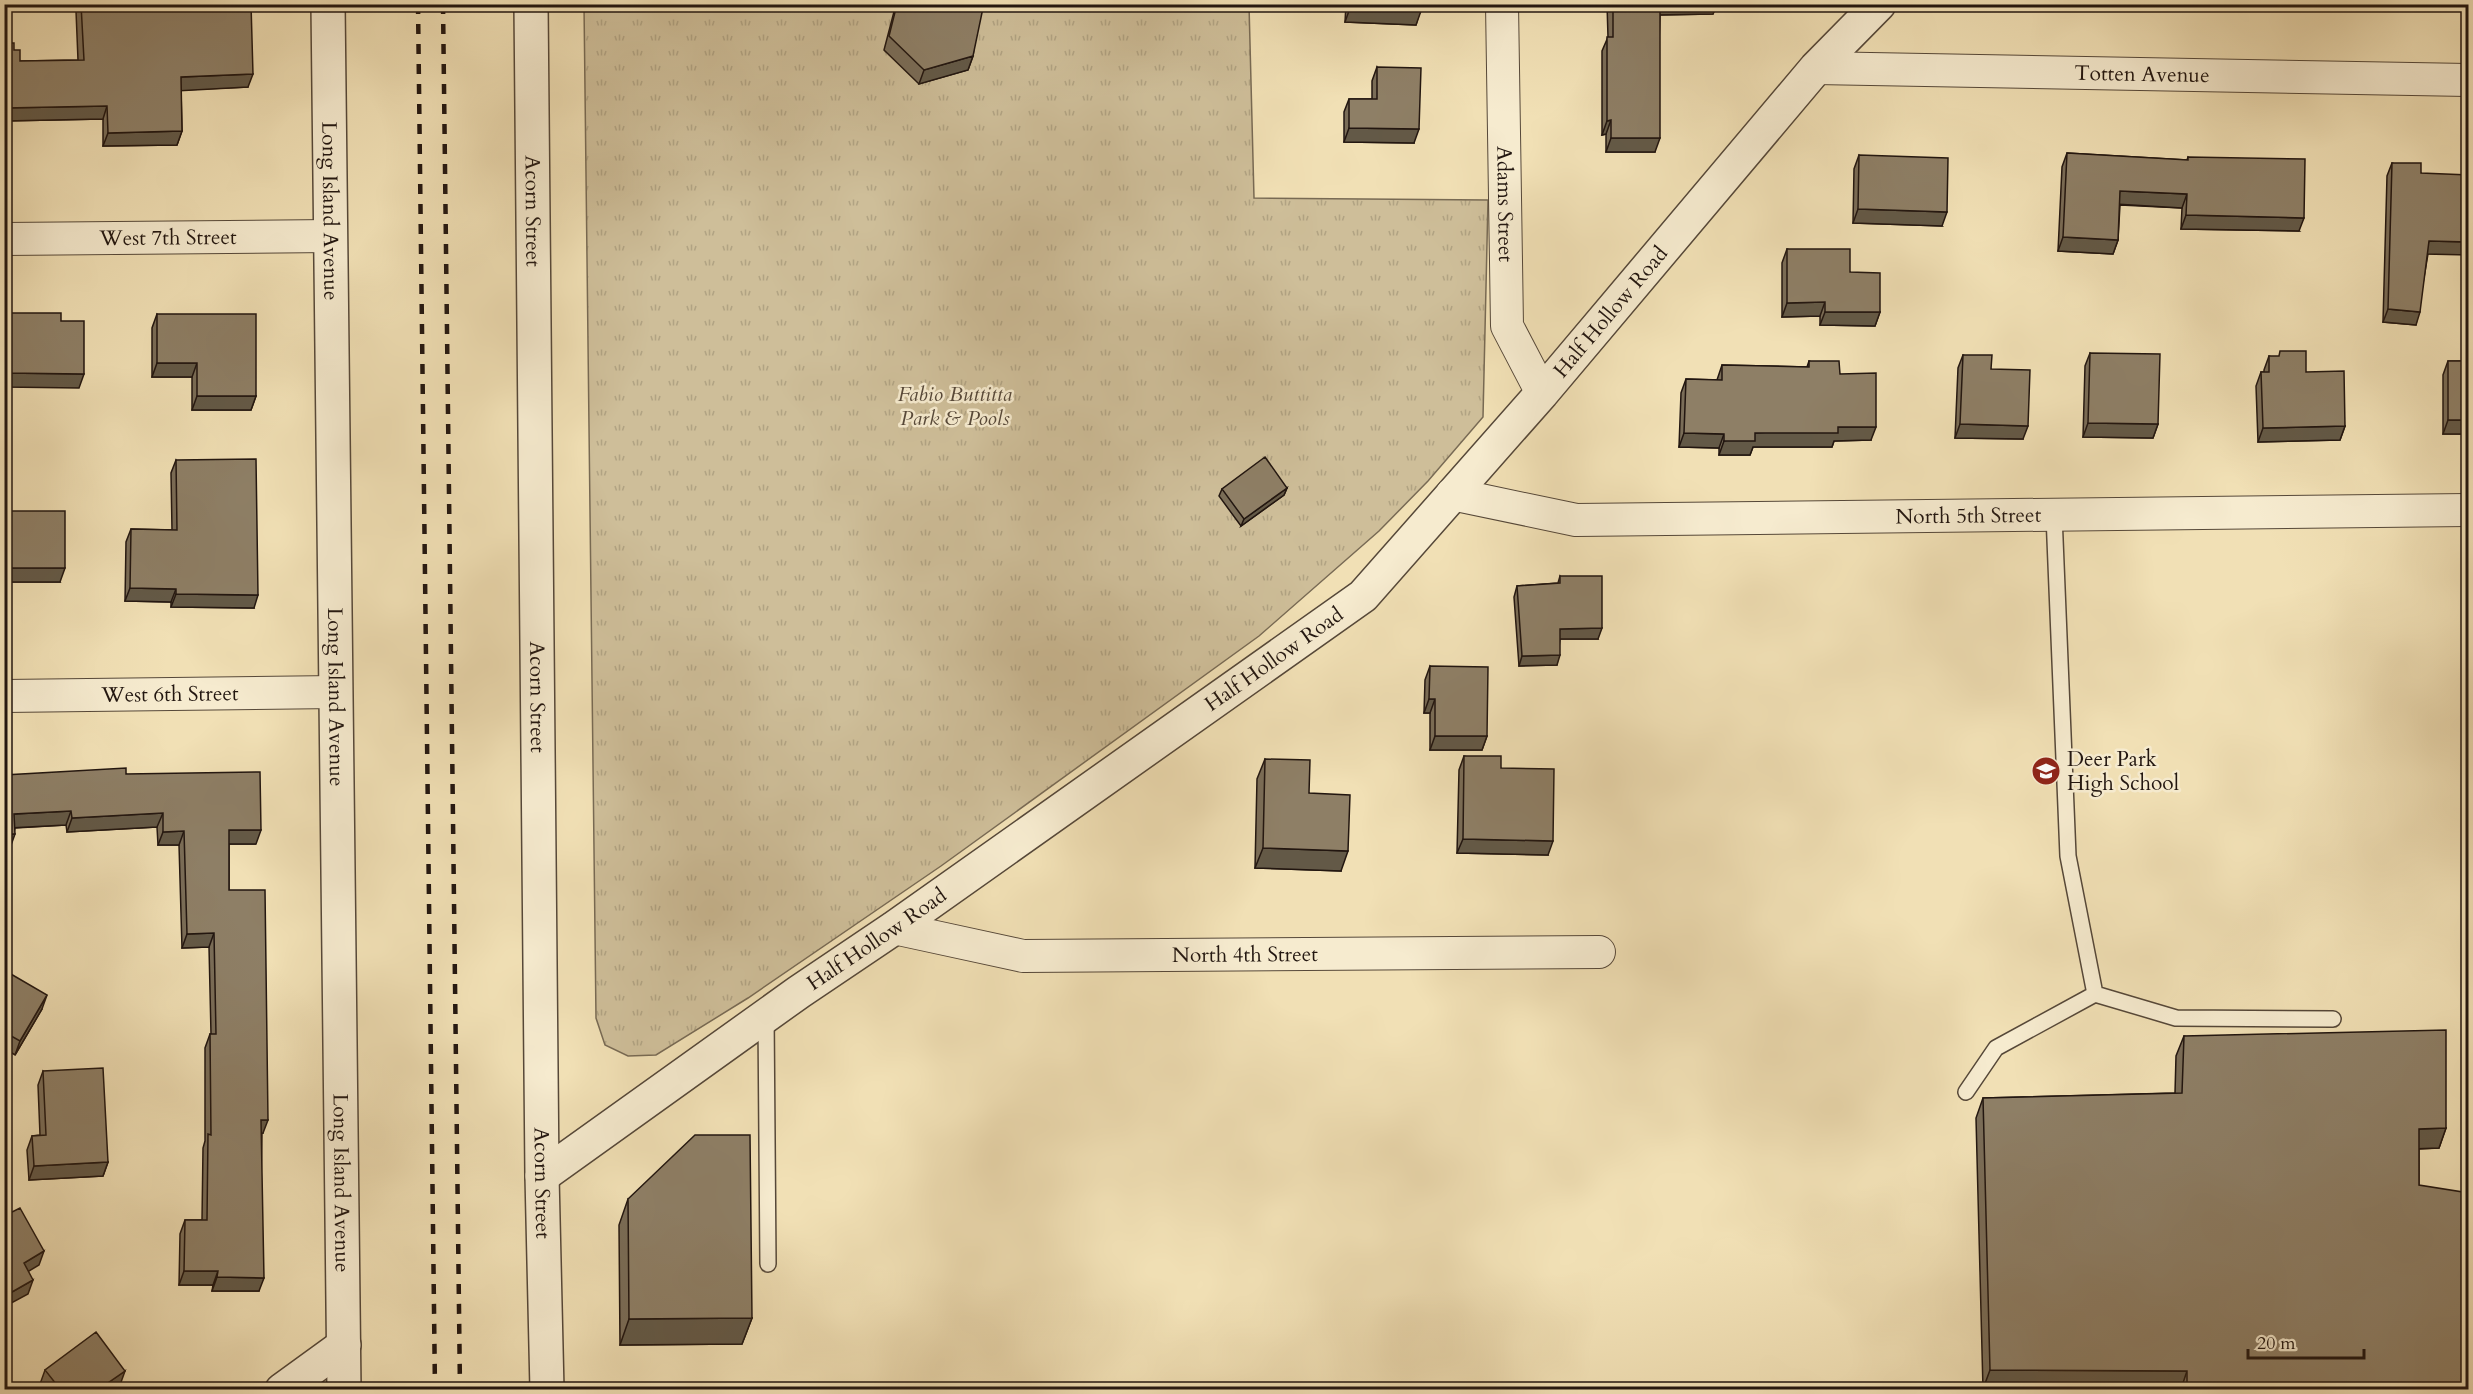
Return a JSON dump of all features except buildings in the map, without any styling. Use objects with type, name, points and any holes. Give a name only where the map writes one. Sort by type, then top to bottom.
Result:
[{"type":"street","name":"Long Island Avenue","points":[[328,4],[344,1389]]},
{"type":"street","name":"Acorn Street","points":[[531,4],[542,1176],[547,1389]]},
{"type":"street","name":"Adams Street","points":[[1502,4],[1507,327],[1542,393]]},
{"type":"street","name":"Half Hollow Road","points":[[542,1176],[766,1015],[894,928],[1363,596],[1461,496],[1542,393],[1816,68],[1880,4]]},
{"type":"street","name":"Totten Avenue","points":[[1816,68],[2465,76]]},
{"type":"street","name":"West 7th Street","points":[[4,239],[331,236]]},
{"type":"street","name":"North 5th Street","points":[[1461,496],[1576,520],[2469,510]]},
{"type":"street","name":"West 6th Street","points":[[4,696],[336,692]]},
{"type":"street","name":"North 4th Street","points":[[894,928],[1023,956],[1599,952]]},
{"type":"street","points":[[282,1389],[344,1345]]},
{"type":"lane","points":[[2054,515],[2068,856],[2095,994]]},
{"type":"lane","points":[[1966,1092],[1996,1048],[2095,994],[2176,1018],[2333,1019]]},
{"type":"lane","points":[[766,1015],[768,1264]]},
{"type":"green space","name":"Fabio Buttitta Park & Pools","points":[[584,5],[1249,5],[1254,198],[1488,200],[1483,417],[1428,481],[1379,531],[1259,636],[941,866],[748,998],[656,1055],[628,1056],[605,1045],[596,1018]]},
{"type":"railway","points":[[418,4],[435,1390]]},
{"type":"railway","points":[[443,4],[460,1390]]},
{"type":"place","name":"Deer Park High School","points":[[2046,771]]}]
